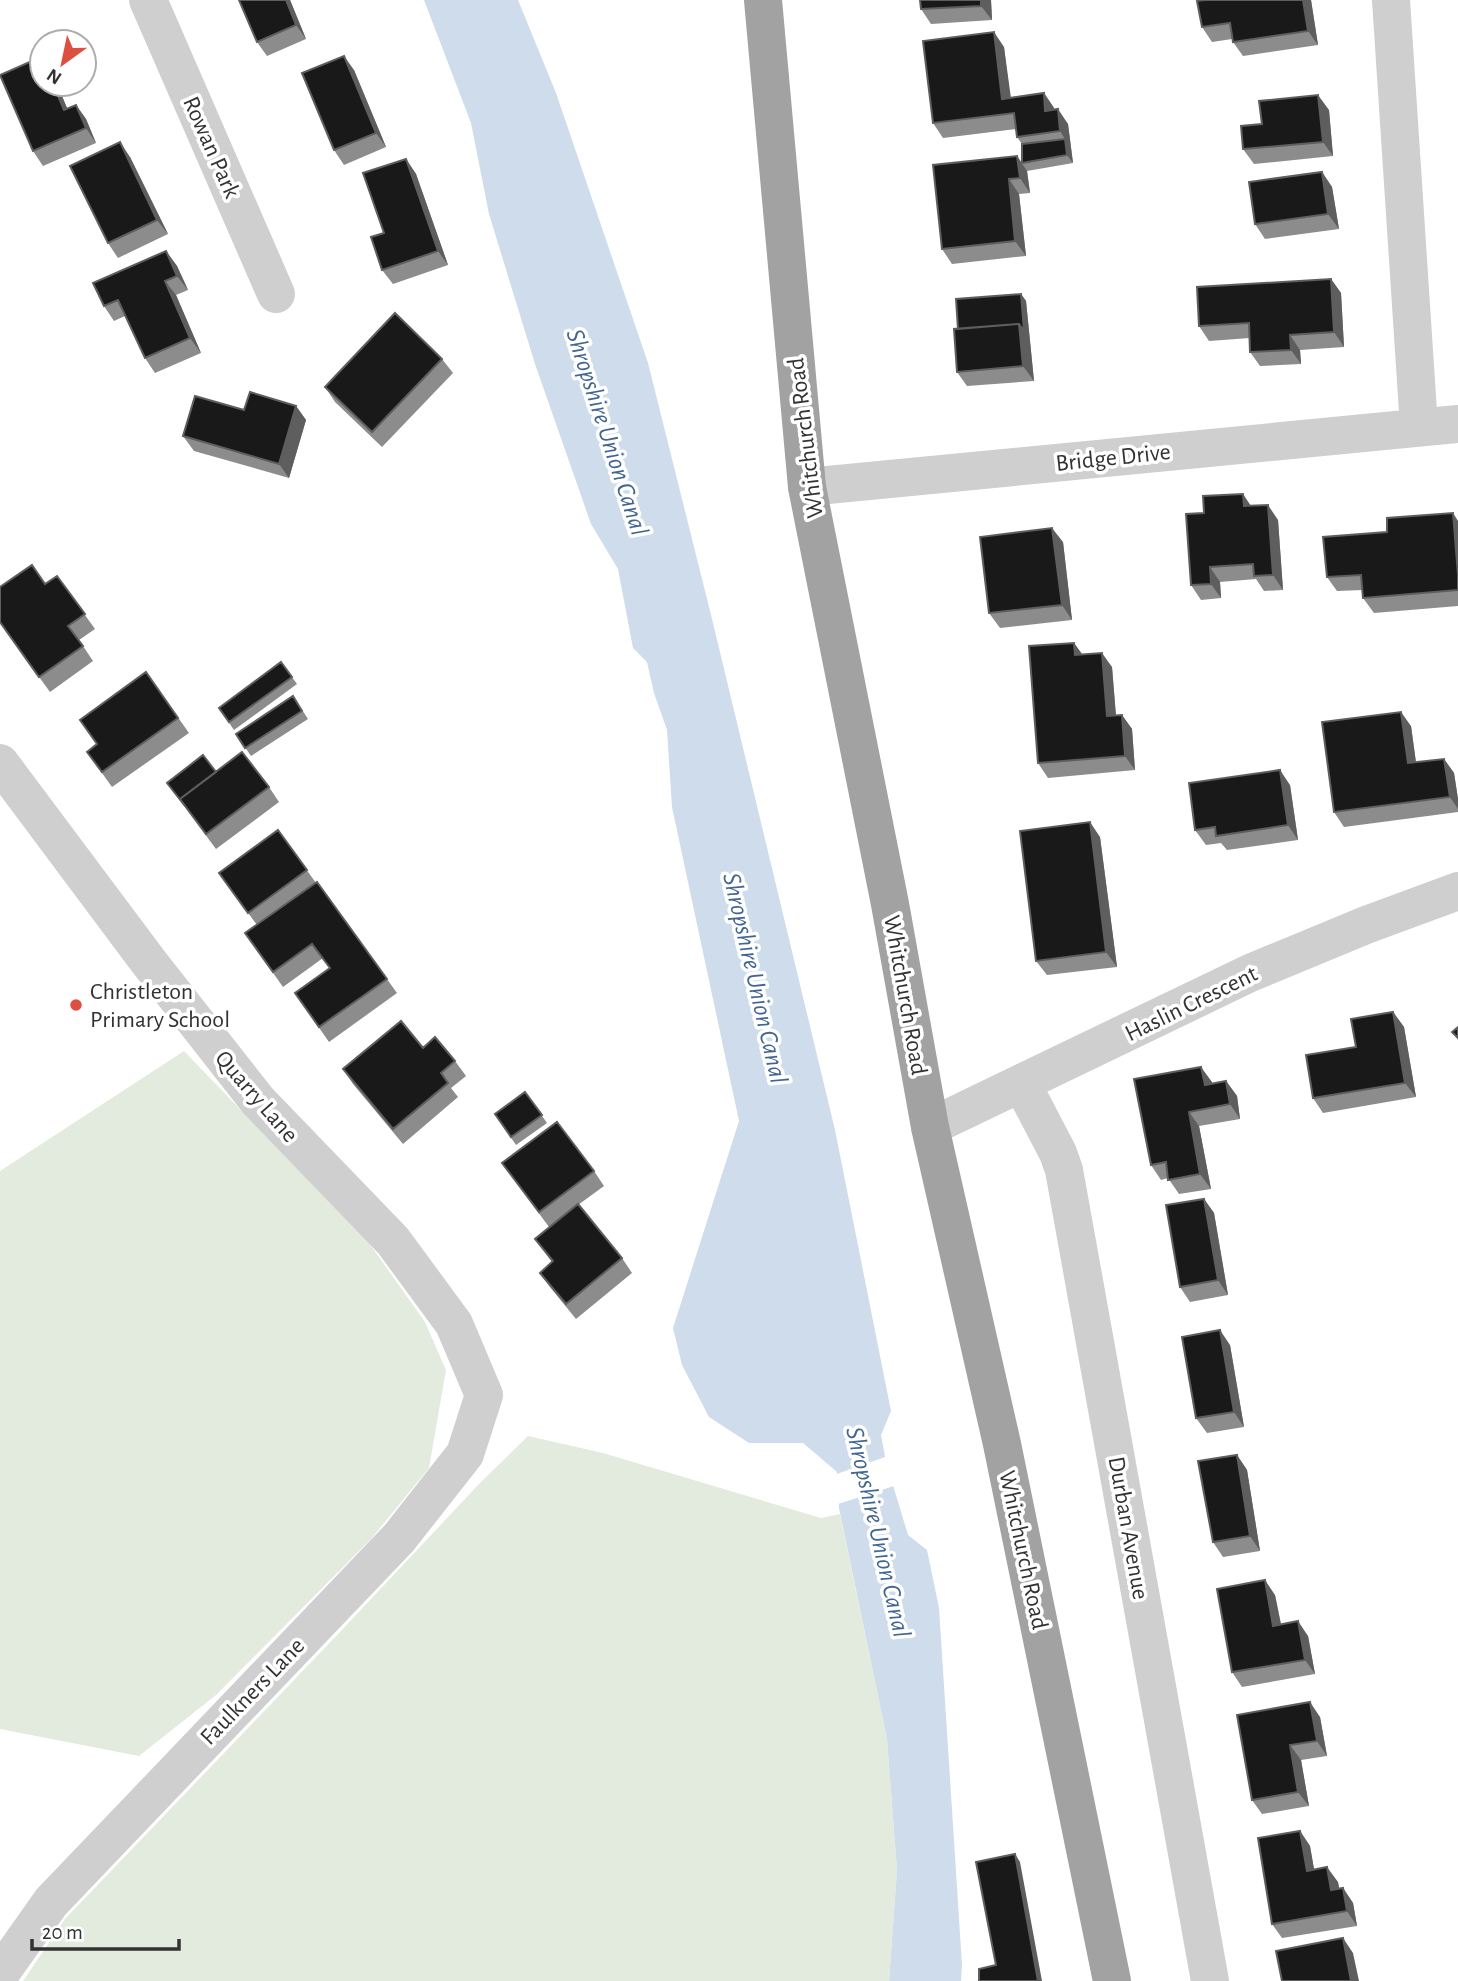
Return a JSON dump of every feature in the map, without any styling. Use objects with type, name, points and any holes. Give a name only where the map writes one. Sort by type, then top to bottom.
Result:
[{"type":"highway","name":"Whitchurch Road","points":[[763,0],[807,487],[890,904],[930,1127],[1002,1444],[1112,1981]]},
{"type":"street","name":"Rowan Park","points":[[148,0],[276,294]]},
{"type":"street","points":[[1391,0],[1419,427]]},
{"type":"street","name":"Bridge Drive","points":[[807,487],[1458,424]]},
{"type":"street","name":"Quarry Lane","points":[[0,763],[148,961],[258,1101],[393,1241],[454,1324],[484,1395]]},
{"type":"street","name":"Haslin Crescent","points":[[930,1127],[1250,974],[1366,925],[1458,891]]},
{"type":"street","name":"Durban Avenue","points":[[1022,1084],[1064,1170],[1210,1981]]},
{"type":"street","name":"Faulkners Lane","points":[[0,1974],[51,1902],[399,1538],[465,1454],[484,1395]]},
{"type":"shaded area","points":[[184,1051],[369,1243],[425,1322],[446,1370],[429,1468],[371,1539],[216,1695],[139,1756],[0,1729],[0,1171]]},
{"type":"shaded area","points":[[528,1436],[603,1453],[821,1518],[840,1514],[887,1739],[897,1870],[889,1981],[23,1981],[65,1919],[480,1483]]},
{"type":"water","name":"Shropshire Union Canal","points":[[424,0],[518,0],[556,93],[648,363],[835,1130],[891,1411],[881,1435],[886,1462],[908,1535],[927,1550],[939,1608],[961,1981],[889,1981],[897,1870],[887,1739],[839,1508],[837,1472],[803,1443],[749,1443],[709,1417],[682,1365],[673,1328],[739,1121],[672,807],[667,730],[647,662],[633,648],[618,569],[591,524],[535,364],[489,214],[471,123]]},
{"type":"pier","points":[[888,1456],[897,1485],[835,1505],[834,1475]]},
{"type":"building","points":[[239,0],[286,0],[296,25],[257,42]]},
{"type":"building","points":[[920,0],[981,0],[981,6],[921,9]]},
{"type":"building","points":[[1303,0],[1308,31],[1233,42],[1230,23],[1202,27],[1197,1]]},
{"type":"building","points":[[994,32],[1002,99],[1044,93],[1045,111],[1058,109],[1060,131],[1017,137],[1014,113],[933,123],[923,41]]},
{"type":"building","points":[[344,56],[376,133],[334,150],[302,73]]},
{"type":"building","points":[[28,63],[28,98],[59,98],[64,110],[76,105],[86,128],[33,151],[0,75]]},
{"type":"building","points":[[1318,95],[1323,142],[1243,149],[1241,126],[1262,124],[1259,101]]},
{"type":"building","points":[[1065,139],[1067,155],[1022,163],[1022,144]]},
{"type":"building","points":[[120,142],[157,220],[108,243],[70,166]]},
{"type":"building","points":[[1017,156],[1020,178],[1009,179],[1015,241],[942,249],[933,165]]},
{"type":"building","points":[[406,159],[438,251],[382,270],[371,237],[384,233],[363,173]]},
{"type":"building","points":[[1322,172],[1328,214],[1255,224],[1249,182]]},
{"type":"building","points":[[166,251],[177,276],[165,281],[190,338],[145,358],[118,300],[104,306],[93,283]]},
{"type":"building","points":[[1331,279],[1334,332],[1290,335],[1291,350],[1250,352],[1249,323],[1199,326],[1197,287]]},
{"type":"building","points":[[1021,294],[1024,331],[1019,324],[958,329],[956,299]]},
{"type":"building","points":[[395,313],[442,359],[372,432],[325,387]]},
{"type":"building","points":[[1019,324],[1023,366],[957,372],[954,329]]},
{"type":"building","points":[[250,392],[296,406],[279,464],[183,436],[195,396],[244,410]]},
{"type":"building","points":[[1243,494],[1244,506],[1268,505],[1273,575],[1254,576],[1253,564],[1210,567],[1211,584],[1191,585],[1186,514],[1204,513],[1203,496]]},
{"type":"building","points":[[1453,513],[1458,590],[1363,598],[1361,575],[1327,577],[1323,537],[1387,532],[1387,518]]},
{"type":"building","points":[[1052,528],[1062,605],[989,613],[980,537]]},
{"type":"building","points":[[32,565],[45,584],[57,576],[85,614],[68,626],[83,646],[39,677],[0,622],[0,587]]},
{"type":"building","points":[[1074,643],[1075,655],[1102,653],[1107,716],[1122,715],[1125,756],[1038,763],[1029,646]]},
{"type":"building","points":[[281,662],[292,677],[229,722],[219,708]]},
{"type":"building","points":[[146,672],[178,718],[102,772],[87,752],[97,744],[80,720]]},
{"type":"building","points":[[293,696],[302,711],[245,748],[236,734]]},
{"type":"building","points":[[1401,712],[1408,763],[1444,759],[1450,797],[1334,812],[1322,722]]},
{"type":"building","points":[[242,752],[269,787],[206,834],[180,799]]},
{"type":"building","points":[[203,755],[216,772],[180,799],[185,806],[167,783]]},
{"type":"building","points":[[1280,770],[1288,825],[1216,836],[1215,827],[1195,830],[1189,783]]},
{"type":"building","points":[[1090,822],[1106,952],[1036,961],[1020,831]]},
{"type":"building","points":[[278,830],[307,870],[248,913],[219,873]]},
{"type":"building","points":[[317,882],[387,979],[319,1027],[295,993],[330,968],[312,944],[273,972],[245,933]]},
{"type":"building","points":[[1393,1012],[1405,1083],[1313,1098],[1306,1055],[1356,1047],[1351,1019]]},
{"type":"building","points":[[401,1021],[423,1048],[435,1037],[455,1061],[441,1073],[448,1083],[393,1129],[343,1069]]},
{"type":"building","points":[[1458,1027],[1458,1038],[1452,1032]]},
{"type":"building","points":[[1201,1067],[1205,1085],[1226,1081],[1230,1104],[1189,1112],[1200,1174],[1168,1180],[1166,1162],[1151,1165],[1134,1079]]},
{"type":"building","points":[[525,1092],[542,1115],[511,1137],[495,1114]]},
{"type":"building","points":[[557,1122],[594,1171],[539,1212],[502,1163]]},
{"type":"building","points":[[1204,1199],[1218,1280],[1180,1287],[1166,1205]]},
{"type":"building","points":[[578,1204],[622,1258],[566,1304],[540,1273],[553,1261],[535,1239]]},
{"type":"building","points":[[1220,1330],[1234,1412],[1196,1418],[1182,1337]]},
{"type":"building","points":[[1237,1455],[1250,1536],[1213,1542],[1198,1461]]},
{"type":"building","points":[[1265,1580],[1273,1626],[1298,1621],[1305,1660],[1232,1672],[1217,1589]]},
{"type":"building","points":[[1310,1702],[1317,1741],[1290,1745],[1298,1792],[1252,1800],[1237,1715]]},
{"type":"building","points":[[1300,1831],[1307,1871],[1327,1867],[1331,1890],[1343,1888],[1347,1911],[1272,1924],[1258,1838]]},
{"type":"building","points":[[1015,1854],[1038,1981],[979,1981],[979,1969],[996,1965],[976,1862]]},
{"type":"building","points":[[1343,1938],[1351,1981],[1282,1981],[1276,1951]]},
{"type":"place","name":"Christleton Primary School","points":[[76,1005]]}]
